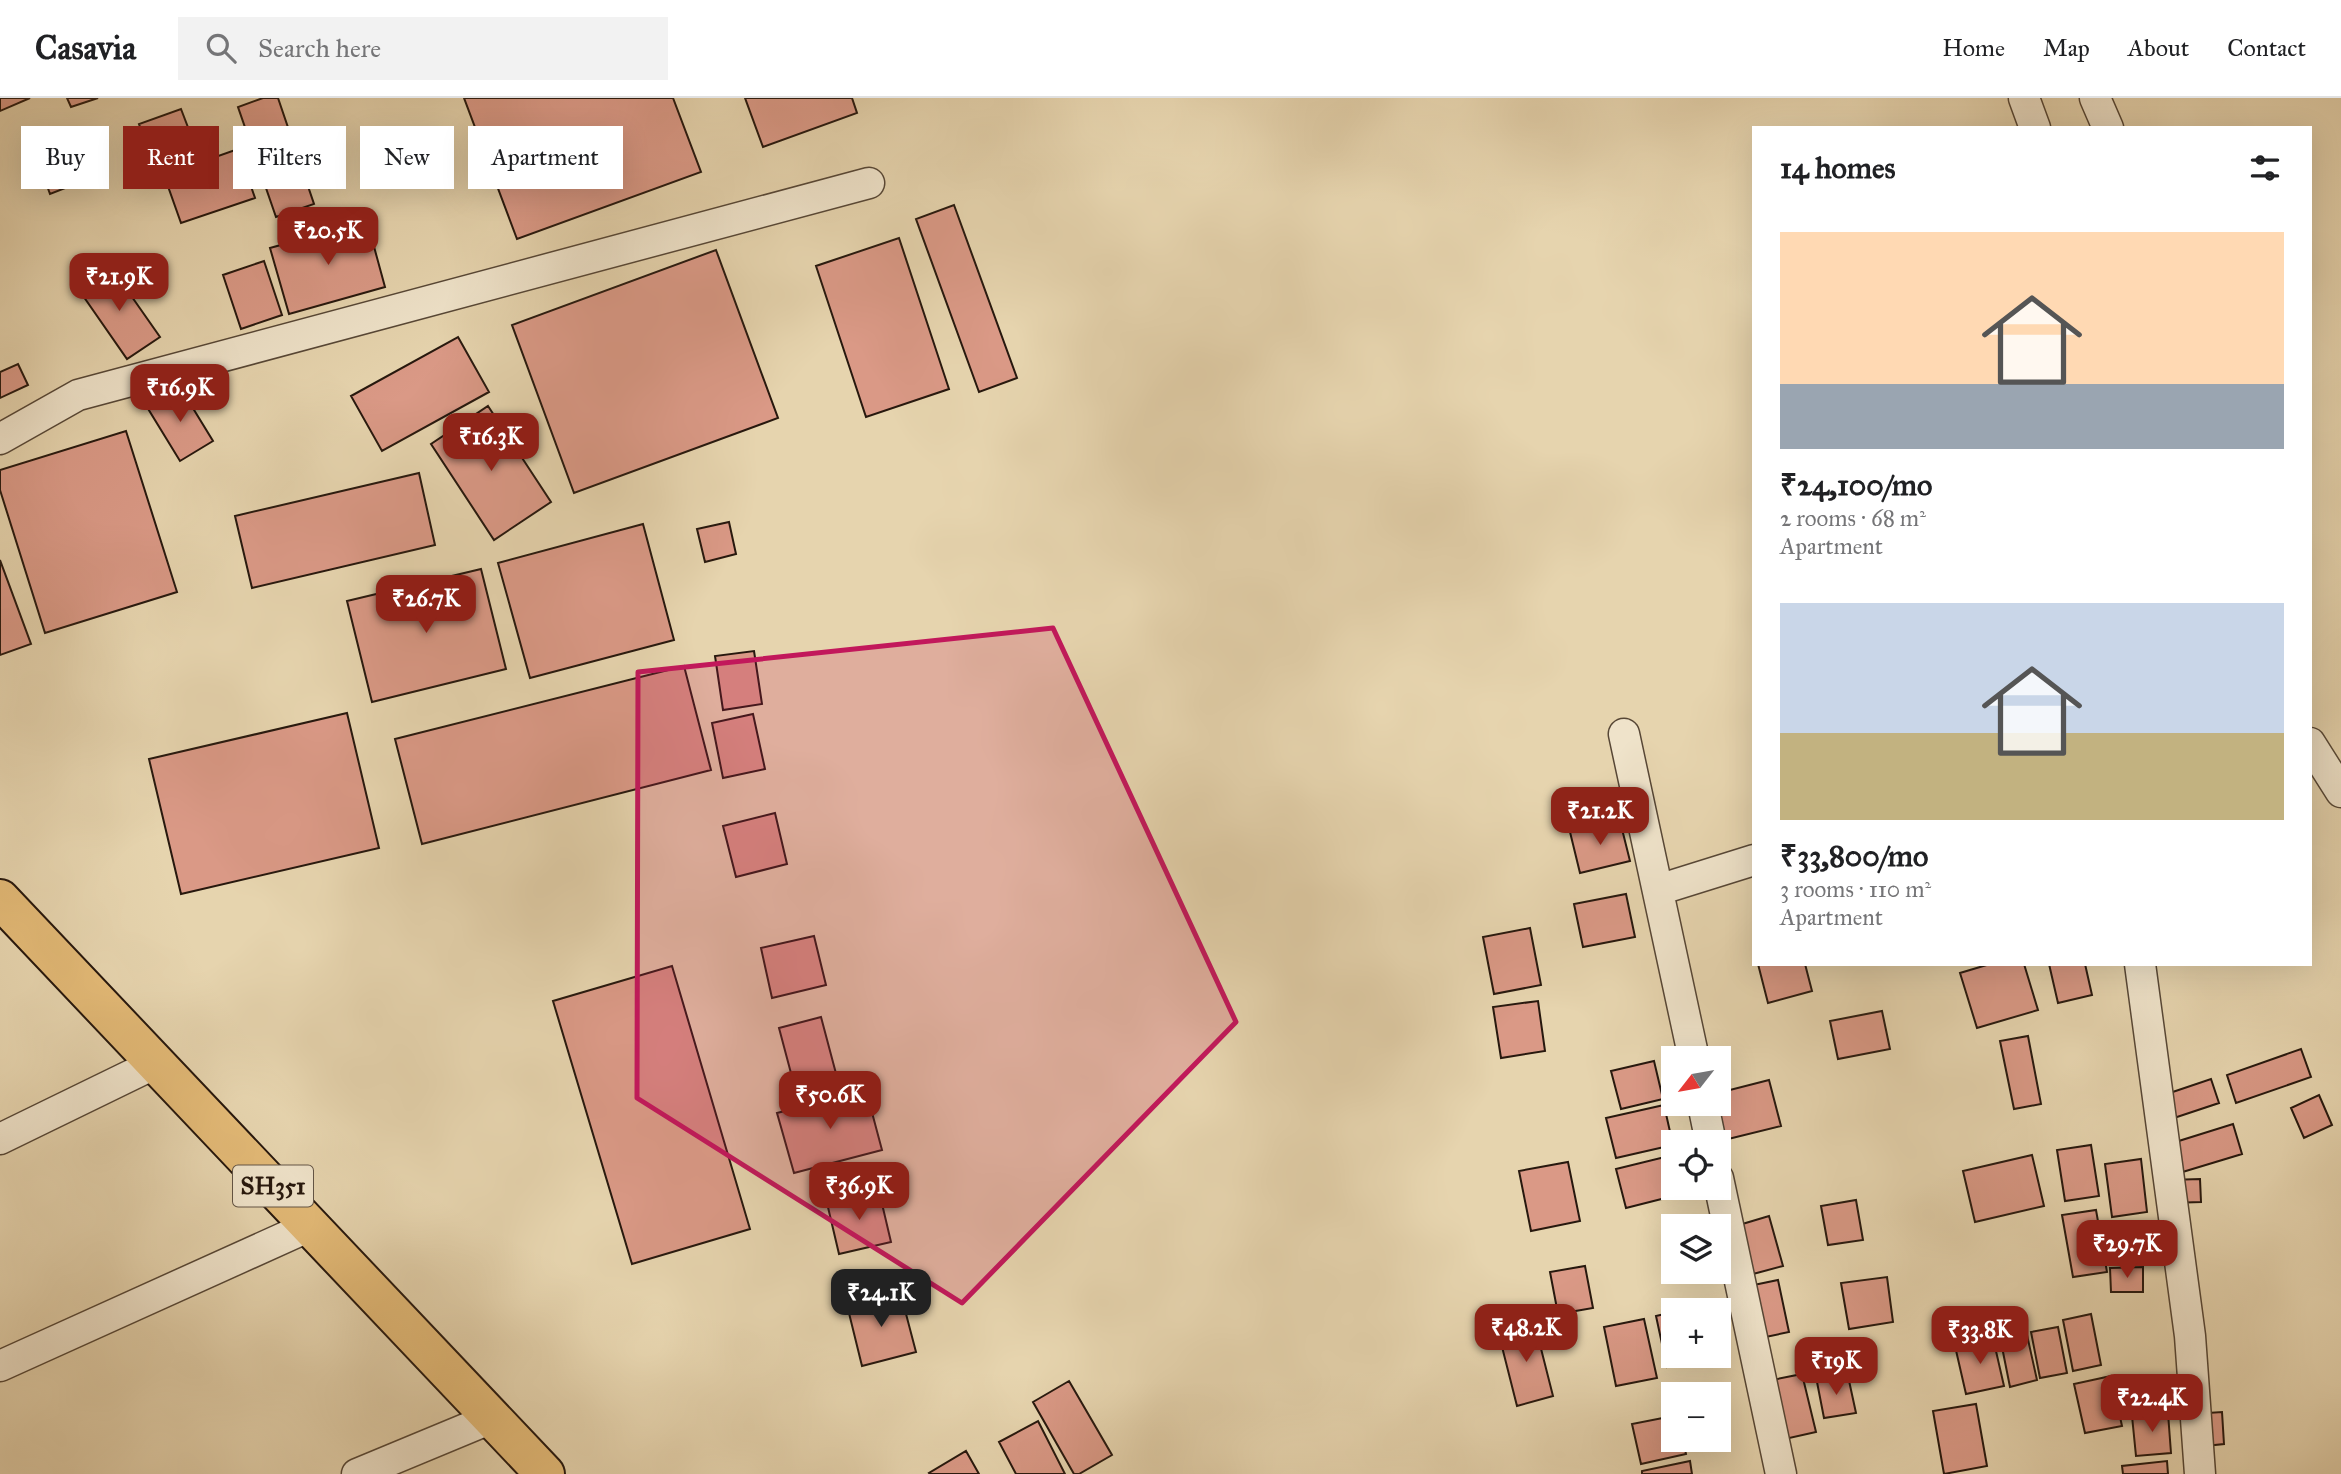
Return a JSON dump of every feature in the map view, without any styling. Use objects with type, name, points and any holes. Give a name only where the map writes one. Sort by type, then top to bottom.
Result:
[{"type":"main road","name":"SH351","points":[[4,909],[156,1063],[545,1474]]},
{"type":"street","points":[[2024,98],[2034,126]]},
{"type":"street","points":[[2095,98],[2107,126]]},
{"type":"street","points":[[0,439],[78,394],[869,183]]},
{"type":"street","points":[[1624,734],[1691,1046]]},
{"type":"street","points":[[2312,746],[2341,792]]},
{"type":"street","points":[[1658,890],[1752,861]]},
{"type":"street","points":[[2140,966],[2190,1336],[2200,1474]]},
{"type":"street","points":[[0,1139],[156,1063]]},
{"type":"street","points":[[1723,1200],[1780,1474]]},
{"type":"street","points":[[0,1366],[310,1226]]},
{"type":"street","points":[[358,1474],[492,1418]]},
{"type":"highlighted area","points":[[1053,628],[1236,1022],[962,1303],[637,1098],[638,672]]},
{"type":"building","points":[[0,98],[30,98],[0,111]]},
{"type":"building","points":[[67,98],[98,98],[71,107]]},
{"type":"building","points":[[263,98],[278,98],[288,126],[245,126],[238,107]]},
{"type":"building","points":[[464,98],[673,98],[701,172],[517,239],[498,189],[623,189],[623,126],[475,126]]},
{"type":"building","points":[[745,98],[852,98],[857,113],[763,147]]},
{"type":"building","points":[[181,109],[187,126],[140,126],[139,124]]},
{"type":"building","points":[[233,151],[233,189],[252,189],[255,198],[181,223],[169,189],[219,189],[219,156]]},
{"type":"building","points":[[48,189],[63,189],[50,194]]},
{"type":"building","points":[[266,189],[309,189],[314,204],[276,217]]},
{"type":"building","points":[[954,205],[1017,378],[979,392],[916,219]]},
{"type":"building","points":[[367,221],[385,287],[289,314],[270,248]]},
{"type":"building","points":[[899,238],[949,389],[866,417],[816,266]]},
{"type":"building","points":[[716,250],[778,418],[574,493],[512,325]]},
{"type":"building","points":[[264,261],[282,315],[241,329],[223,275]]},
{"type":"building","points":[[111,267],[160,337],[127,359],[79,290]]},
{"type":"building","points":[[458,337],[489,392],[382,451],[351,396]]},
{"type":"building","points":[[18,364],[28,385],[0,398],[0,372]]},
{"type":"building","points":[[180,387],[213,441],[180,461],[147,407]]},
{"type":"building","points":[[488,406],[551,502],[494,540],[431,444]]},
{"type":"building","points":[[126,431],[177,592],[45,633],[0,490],[0,470]]},
{"type":"building","points":[[419,473],[435,545],[252,588],[235,516]]},
{"type":"building","points":[[729,522],[736,554],[705,562],[697,529]]},
{"type":"building","points":[[643,524],[674,640],[530,678],[498,563]]},
{"type":"building","points":[[0,560],[31,644],[0,655]]},
{"type":"building","points":[[481,569],[506,669],[372,702],[347,601]]},
{"type":"building","points":[[754,651],[762,704],[723,710],[715,656]]},
{"type":"building","points":[[684,666],[711,770],[422,844],[395,739]]},
{"type":"building","points":[[347,713],[379,848],[181,894],[149,759]]},
{"type":"building","points":[[753,714],[765,769],[723,778],[712,723]]},
{"type":"building","points":[[775,813],[787,864],[736,877],[723,826]]},
{"type":"building","points":[[1620,821],[1630,861],[1580,873],[1570,832]]},
{"type":"building","points":[[1626,894],[1635,937],[1583,947],[1574,904]]},
{"type":"building","points":[[1530,928],[1541,985],[1494,994],[1483,937]]},
{"type":"building","points":[[814,936],[826,985],[772,998],[761,948]]},
{"type":"building","points":[[672,966],[750,1229],[632,1264],[553,1001]]},
{"type":"building","points":[[1759,966],[1806,966],[1812,991],[1768,1003]]},
{"type":"building","points":[[1983,966],[2025,966],[2038,1010],[1977,1028],[1960,973]]},
{"type":"building","points":[[2049,966],[2085,966],[2092,995],[2058,1003]]},
{"type":"building","points":[[1538,1001],[1545,1051],[1501,1058],[1493,1007]]},
{"type":"building","points":[[1882,1011],[1890,1049],[1838,1059],[1830,1021]]},
{"type":"building","points":[[821,1017],[838,1081],[796,1092],[779,1028]]},
{"type":"building","points":[[2028,1036],[2041,1104],[2014,1109],[2000,1041]]},
{"type":"building","points":[[2301,1049],[2311,1077],[2236,1103],[2227,1075]]},
{"type":"building","points":[[1654,1061],[1661,1099],[1621,1109],[1611,1071]]},
{"type":"building","points":[[2211,1079],[2219,1103],[2159,1123],[2152,1099]]},
{"type":"building","points":[[1769,1080],[1781,1126],[1731,1138],[1731,1130],[1713,1130],[1710,1116],[1731,1116],[1731,1090]]},
{"type":"building","points":[[866,1090],[882,1150],[794,1173],[777,1113]]},
{"type":"building","points":[[2319,1095],[2332,1125],[2304,1138],[2291,1108]]},
{"type":"building","points":[[1661,1106],[1661,1116],[1666,1116],[1670,1130],[1661,1130],[1661,1148],[1616,1158],[1606,1118]]},
{"type":"building","points":[[2233,1124],[2242,1154],[2176,1174],[2166,1145]]},
{"type":"building","points":[[2091,1145],[2099,1196],[2065,1201],[2057,1150]]},
{"type":"building","points":[[2032,1155],[2044,1206],[1975,1222],[1963,1171]]},
{"type":"building","points":[[1661,1158],[1661,1199],[1626,1208],[1616,1169]]},
{"type":"building","points":[[2141,1159],[2147,1212],[2112,1217],[2105,1164]]},
{"type":"building","points":[[1568,1162],[1580,1221],[1531,1231],[1519,1171]]},
{"type":"building","points":[[2200,1179],[2201,1202],[2170,1203],[2169,1180]]},
{"type":"building","points":[[879,1191],[891,1242],[839,1254],[827,1203]]},
{"type":"building","points":[[1856,1200],[1863,1240],[1828,1245],[1821,1206]]},
{"type":"building","points":[[2096,1210],[2107,1272],[2073,1277],[2062,1215]]},
{"type":"building","points":[[1769,1216],[1783,1266],[1753,1274],[1739,1225]]},
{"type":"building","points":[[2139,1226],[2142,1255],[2112,1257],[2109,1229]]},
{"type":"building","points":[[1585,1266],[1593,1308],[1558,1314],[1550,1272]]},
{"type":"building","points":[[2143,1267],[2143,1292],[2111,1292],[2110,1268]]},
{"type":"building","points":[[1887,1277],[1893,1322],[1849,1329],[1841,1283]]},
{"type":"building","points":[[1778,1280],[1789,1332],[1756,1339],[1744,1287]]},
{"type":"building","points":[[900,1291],[916,1352],[862,1366],[847,1305]]},
{"type":"building","points":[[2091,1314],[2101,1365],[2073,1371],[2063,1320]]},
{"type":"building","points":[[1661,1315],[1661,1339],[1656,1316]]},
{"type":"building","points":[[1644,1319],[1657,1378],[1616,1386],[1604,1327]]},
{"type":"building","points":[[1534,1321],[1553,1396],[1517,1406],[1498,1331]]},
{"type":"building","points":[[2025,1326],[2037,1380],[2010,1387],[1999,1332]]},
{"type":"building","points":[[2058,1327],[2067,1373],[2040,1378],[2031,1332]]},
{"type":"building","points":[[1993,1338],[2004,1386],[1966,1394],[1955,1346]]},
{"type":"building","points":[[1802,1374],[1816,1432],[1776,1441],[1762,1382]]},
{"type":"building","points":[[1848,1376],[1856,1413],[1824,1418],[1817,1382]]},
{"type":"building","points":[[2111,1376],[2122,1426],[2085,1433],[2074,1384]]},
{"type":"building","points":[[2153,1376],[2157,1409],[2130,1412],[2127,1379]]},
{"type":"building","points":[[1069,1381],[1112,1455],[1079,1474],[1074,1474],[1033,1402]]},
{"type":"building","points":[[1976,1404],[1987,1466],[1944,1474],[1933,1411]]},
{"type":"building","points":[[2222,1412],[2224,1444],[2196,1447],[2193,1414]]},
{"type":"building","points":[[2168,1413],[2171,1453],[2136,1456],[2132,1416]]},
{"type":"building","points":[[1661,1418],[1661,1452],[1686,1454],[1641,1464],[1632,1424]]},
{"type":"building","points":[[1038,1421],[1065,1474],[1016,1474],[999,1442]]},
{"type":"building","points":[[966,1451],[979,1474],[929,1473]]},
{"type":"building","points":[[1690,1461],[1692,1474],[1642,1474],[1642,1471]]},
{"type":"building","points":[[2167,1461],[2168,1474],[2123,1474],[2122,1466]]}]
